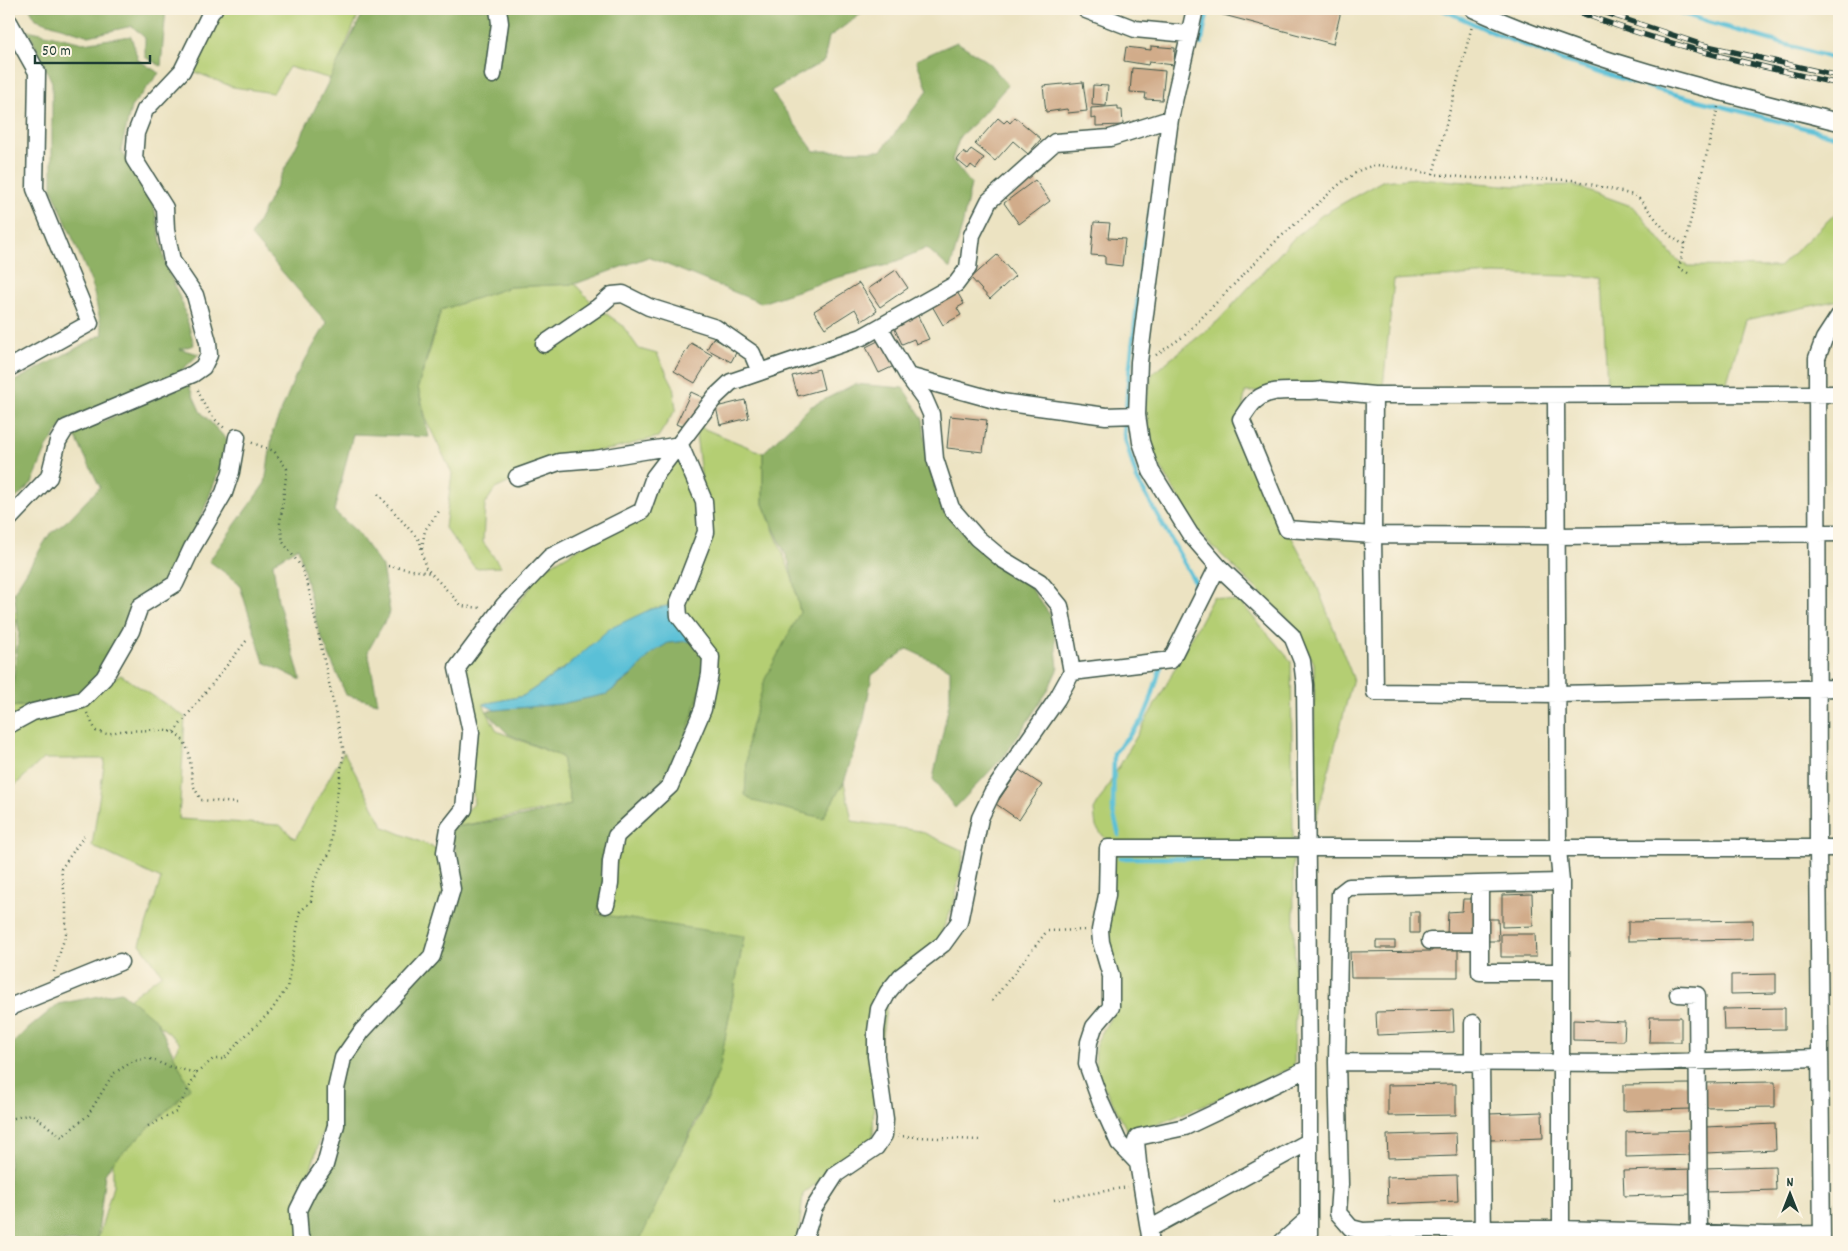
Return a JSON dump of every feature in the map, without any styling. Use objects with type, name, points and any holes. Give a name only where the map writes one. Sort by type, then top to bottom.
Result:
[{"type":"street","points":[[11,515],[48,477],[58,441],[66,428],[194,374],[203,367],[209,354],[208,342],[195,295],[172,261],[166,230],[165,208],[134,160],[136,133],[145,110],[182,71],[214,9]]},
{"type":"street","points":[[494,75],[500,22],[498,9]]},
{"type":"street","points":[[1195,9],[1164,121],[1139,362],[1136,414],[1141,442],[1151,471],[1190,534],[1218,566],[1292,636],[1302,661],[1305,685],[1307,849],[1309,1242]]},
{"type":"street","points":[[1473,9],[1567,47],[1722,93],[1839,122]]},
{"type":"street","points":[[1086,10],[1135,29],[1188,34]]},
{"type":"street","points":[[9,22],[37,72],[35,189],[90,323],[9,368]]},
{"type":"street","points":[[303,1242],[300,1238],[298,1210],[309,1188],[325,1165],[336,1125],[336,1089],[344,1058],[362,1030],[432,956],[452,889],[445,852],[449,828],[464,809],[471,732],[457,668],[500,610],[550,556],[642,511],[654,477],[715,397],[731,382],[862,337],[956,284],[968,268],[972,235],[989,202],[1054,142],[1110,138],[1164,121]]},
{"type":"street","points":[[544,344],[598,307],[612,294],[622,294],[649,307],[716,328],[752,353],[760,372]]},
{"type":"street","points":[[1561,882],[1349,887],[1340,894],[1337,1062],[1340,1184],[1338,1213],[1351,1228],[1363,1231],[1406,1229],[1483,1236],[1699,1238],[1766,1235],[1822,1238],[1817,689],[1817,358],[1824,339],[1839,316]]},
{"type":"street","points":[[805,1242],[814,1208],[836,1174],[876,1147],[884,1135],[885,1119],[876,1056],[876,1030],[879,1009],[888,992],[901,976],[943,944],[959,922],[980,818],[992,793],[1057,698],[1072,672],[1060,606],[1040,582],[1002,559],[977,538],[951,508],[935,459],[931,414],[924,398],[908,376],[880,328]]},
{"type":"street","points":[[908,376],[1002,402],[1106,416],[1136,414]]},
{"type":"street","points":[[1839,394],[1556,396],[1374,395],[1321,390],[1312,392],[1275,391],[1256,400],[1241,419],[1287,529],[1373,535],[1557,536],[1839,532]]},
{"type":"street","points":[[1374,395],[1373,535],[1376,692],[1557,694],[1839,688]]},
{"type":"street","points":[[1556,396],[1558,849],[1561,882],[1561,1236]]},
{"type":"street","points":[[9,725],[33,712],[82,700],[104,678],[132,631],[140,606],[175,584],[192,548],[224,494],[231,472],[237,437]]},
{"type":"street","points":[[517,477],[559,462],[595,459],[680,445]]},
{"type":"street","points":[[606,906],[616,836],[670,786],[703,709],[710,674],[711,657],[679,616],[678,604],[706,532],[704,501],[680,445]]},
{"type":"street","points":[[1072,672],[1171,660],[1218,566]]},
{"type":"street","points":[[1138,1163],[1119,1143],[1101,1103],[1087,1064],[1089,1042],[1094,1027],[1111,1007],[1111,976],[1101,942],[1100,930],[1107,895],[1108,848],[1839,848]]},
{"type":"street","points":[[1480,884],[1480,972],[1561,972]]},
{"type":"street","points":[[1430,940],[1480,941]]},
{"type":"street","points":[[9,1009],[120,962]]},
{"type":"street","points":[[1678,994],[1697,995],[1699,1238]]},
{"type":"street","points":[[1473,1023],[1477,1062],[1483,1236]]},
{"type":"street","points":[[1337,1062],[1634,1063],[1820,1058]]},
{"type":"street","points":[[1308,1142],[1150,1236],[1138,1163],[1136,1141],[1138,1137],[1185,1127],[1309,1068]]},
{"type":"street","points":[[1282,1242],[1309,1218]]},
{"type":"path","points":[[1434,174],[1471,27]]},
{"type":"path","points":[[1688,273],[1679,268],[1716,116]]},
{"type":"path","points":[[1139,362],[1158,354],[1184,336],[1276,241],[1342,182],[1360,170],[1374,165],[1471,178],[1574,180],[1637,196],[1668,235],[1684,244]]},
{"type":"path","points":[[148,1126],[176,1112],[197,1073],[213,1059],[224,1059],[238,1042],[271,1011],[287,988],[300,912],[311,901],[313,884],[330,853],[332,826],[344,752],[308,586],[302,568],[283,542],[280,523],[287,469],[274,451],[237,437],[215,421],[201,400],[194,374]]},
{"type":"path","points":[[378,494],[420,541],[425,567],[462,606],[500,610]]},
{"type":"path","points":[[421,550],[425,530],[440,510]]},
{"type":"path","points":[[388,566],[431,573]]},
{"type":"path","points":[[174,732],[247,640]]},
{"type":"path","points":[[82,700],[96,731],[107,734],[120,731],[160,730],[174,732],[184,741],[190,753],[193,785],[201,800],[237,803]]},
{"type":"path","points":[[39,995],[51,978],[66,933],[66,904],[61,868],[84,836]]},
{"type":"path","points":[[992,1001],[1047,931],[1100,930]]},
{"type":"path","points":[[9,1119],[32,1114],[62,1138],[88,1115],[113,1074],[132,1061],[148,1058],[167,1066],[197,1073]]},
{"type":"path","points":[[884,1135],[979,1140]]},
{"type":"path","points":[[1054,1200],[1142,1185]]},
{"type":"green space","points":[[30,9],[166,9],[161,66],[145,57],[145,38],[132,26],[89,36],[36,19]]},
{"type":"green space","points":[[228,9],[361,9],[331,79],[289,67],[273,93],[233,87],[190,70],[216,19]]},
{"type":"green space","points":[[365,9],[868,9],[829,37],[824,61],[771,91],[814,151],[881,151],[928,90],[916,60],[957,42],[987,61],[1008,85],[960,136],[952,160],[971,184],[962,227],[950,269],[927,248],[887,265],[836,278],[761,303],[648,257],[575,284],[510,287],[441,310],[418,387],[429,437],[353,434],[334,511],[358,533],[382,567],[390,612],[368,651],[378,703],[346,695],[318,629],[298,547],[273,563],[278,601],[301,680],[264,662],[239,583],[209,561],[265,483],[273,431],[295,377],[327,323],[251,236]]},
{"type":"green space","points":[[28,30],[83,43],[131,36],[138,60],[159,73],[131,107],[121,150],[154,205],[165,263],[183,305],[194,345],[180,349],[199,354],[181,371],[66,420],[47,447],[32,483],[9,505],[9,384],[103,334],[92,284],[52,189],[52,82]]},
{"type":"green space","points":[[1418,178],[1515,186],[1573,185],[1634,207],[1674,257],[1687,266],[1779,267],[1839,210],[1839,300],[1745,320],[1726,385],[1607,386],[1602,277],[1494,274],[1394,280],[1383,387],[1354,384],[1332,389],[1245,392],[1239,438],[1315,581],[1353,678],[1315,823],[1314,663],[1293,624],[1201,535],[1153,454],[1145,405],[1152,374],[1218,321],[1294,238],[1322,215],[1382,181]]},
{"type":"green space","points":[[575,284],[594,305],[622,325],[639,349],[657,354],[673,385],[676,409],[658,437],[613,449],[568,455],[495,489],[485,504],[483,542],[501,567],[475,568],[445,528],[452,473],[427,422],[418,387],[441,310],[510,287]]},
{"type":"green space","points":[[188,384],[200,411],[230,443],[175,584],[140,606],[82,700],[10,707],[19,633],[14,592],[49,535],[68,520],[100,487],[74,434]]},
{"type":"green space","points":[[855,384],[903,388],[923,419],[928,463],[943,511],[979,549],[1023,577],[1053,619],[1058,668],[1047,692],[1006,754],[955,808],[933,779],[950,699],[950,669],[907,649],[872,675],[864,719],[844,782],[823,818],[753,801],[745,795],[748,738],[765,679],[800,612],[789,562],[763,504],[763,453],[810,407]]},
{"type":"green space","points":[[695,425],[763,453],[763,504],[793,579],[800,612],[823,818],[844,782],[852,821],[920,831],[964,851],[955,900],[938,941],[891,978],[874,1085],[873,1138],[803,1194],[798,1242],[633,1242],[695,1126],[719,1071],[744,937],[597,914],[678,604],[651,609],[523,696],[483,704],[497,731],[562,757],[571,805],[449,828],[474,804],[469,746],[478,723],[459,675],[531,587],[532,576],[642,511],[680,445],[704,501]]},
{"type":"green space","points":[[1213,597],[1241,603],[1291,661],[1294,1067],[1130,1136],[1095,1069],[1096,1043],[1116,1008],[1119,975],[1109,945],[1108,916],[1111,846],[1096,827],[1094,810],[1164,689]]},
{"type":"green space","points":[[17,611],[10,706],[51,708],[121,675],[185,717],[179,819],[280,825],[295,839],[344,752],[384,827],[445,852],[452,889],[424,964],[336,1089],[298,1210],[314,1242],[97,1242],[113,1186],[113,1162],[180,1043],[129,999],[162,974],[140,944],[161,879],[92,846],[105,759],[43,759],[12,788],[9,828],[9,613]]},
{"type":"green space","points":[[698,640],[711,657],[670,786],[616,837],[597,914],[744,936],[719,1071],[639,1242],[305,1242],[300,1238],[325,1165],[343,1058],[432,956],[459,861],[449,828],[525,816],[571,805],[562,757],[508,734],[486,711],[560,704],[607,694],[629,678],[652,653],[668,643]]},
{"type":"green space","points":[[121,992],[157,1021],[190,1088],[113,1162],[105,1174],[97,1242],[9,1242],[9,1048],[21,1035],[58,1004]]},
{"type":"water","points":[[672,605],[698,640],[668,643],[652,653],[634,673],[607,694],[560,704],[495,710],[483,704],[523,696],[565,668],[609,629],[651,609]]},
{"type":"building","points":[[179,9],[199,9],[199,12],[179,11]]},
{"type":"building","points":[[1221,9],[1332,9],[1341,11],[1333,44],[1220,14]]},
{"type":"building","points":[[1151,46],[1175,48],[1174,65],[1149,62],[1148,65],[1124,61],[1126,47],[1151,50]]},
{"type":"building","points":[[1132,68],[1165,71],[1162,100],[1145,99],[1146,93],[1130,92]]},
{"type":"building","points":[[1083,82],[1087,111],[1068,113],[1067,109],[1046,112],[1043,86]]},
{"type":"building","points":[[1093,85],[1108,86],[1106,106],[1092,105]]},
{"type":"building","points":[[1118,106],[1118,110],[1122,110],[1123,125],[1096,126],[1096,118],[1091,119],[1091,108]]},
{"type":"building","points":[[1015,117],[1041,139],[1028,154],[1013,141],[995,161],[975,144],[998,118],[1004,123],[1007,120],[1010,123]]},
{"type":"building","points":[[971,149],[984,158],[976,169],[971,165],[968,169],[957,160],[963,152],[967,155]]},
{"type":"building","points":[[1035,180],[1050,201],[1019,224],[1004,203]]},
{"type":"building","points":[[1094,222],[1110,223],[1108,238],[1125,239],[1122,266],[1105,264],[1105,256],[1091,255]]},
{"type":"building","points":[[997,255],[1015,276],[990,299],[971,278]]},
{"type":"building","points":[[896,270],[908,288],[880,307],[868,289]]},
{"type":"building","points":[[859,283],[877,311],[862,321],[855,309],[825,328],[814,311]]},
{"type":"building","points":[[956,290],[964,304],[957,308],[961,315],[943,325],[931,304]]},
{"type":"building","points":[[917,314],[929,339],[916,344],[914,339],[902,344],[893,325]]},
{"type":"building","points":[[713,338],[737,351],[731,362],[707,349]]},
{"type":"building","points":[[882,339],[894,366],[879,373],[866,347]]},
{"type":"building","points":[[691,343],[712,355],[695,383],[674,371]]},
{"type":"building","points":[[819,369],[824,389],[798,396],[792,376]]},
{"type":"building","points":[[691,392],[704,398],[689,430],[676,424]]},
{"type":"building","points":[[745,400],[749,418],[720,425],[716,407]]},
{"type":"building","points":[[950,416],[987,420],[983,452],[947,448]]},
{"type":"building","points":[[1019,770],[1042,785],[1019,820],[996,804]]},
{"type":"building","points":[[1532,894],[1533,926],[1502,927],[1502,895]]},
{"type":"building","points":[[1463,899],[1476,899],[1476,934],[1447,935],[1448,912],[1462,911]]},
{"type":"building","points":[[1410,912],[1419,912],[1419,933],[1410,933]]},
{"type":"building","points":[[1486,919],[1498,919],[1499,941],[1486,941]]},
{"type":"building","points":[[1753,920],[1753,939],[1628,941],[1628,922]]},
{"type":"building","points":[[1501,934],[1535,934],[1536,957],[1501,957]]},
{"type":"building","points":[[1376,941],[1395,941],[1395,948],[1376,948]]},
{"type":"building","points":[[1432,945],[1458,945],[1458,977],[1351,977],[1350,952],[1432,951]]},
{"type":"building","points":[[1776,974],[1776,993],[1731,994],[1731,975]]},
{"type":"building","points":[[1785,1008],[1785,1029],[1724,1030],[1723,1009]]},
{"type":"building","points":[[1453,1010],[1454,1032],[1377,1035],[1376,1012]]},
{"type":"building","points":[[1650,1017],[1681,1017],[1681,1042],[1649,1042]]},
{"type":"building","points":[[1573,1020],[1625,1022],[1624,1041],[1573,1040]]},
{"type":"building","points":[[1775,1082],[1775,1107],[1703,1108],[1703,1083]]},
{"type":"building","points":[[1456,1084],[1456,1115],[1388,1116],[1388,1085]]},
{"type":"building","points":[[1689,1084],[1690,1109],[1623,1111],[1623,1085]]},
{"type":"building","points":[[1542,1112],[1543,1138],[1490,1140],[1489,1114]]},
{"type":"building","points":[[1775,1124],[1776,1150],[1706,1153],[1705,1127]]},
{"type":"building","points":[[1690,1130],[1691,1155],[1626,1157],[1626,1132]]},
{"type":"building","points":[[1456,1133],[1457,1156],[1388,1158],[1387,1135]]},
{"type":"building","points":[[1775,1166],[1776,1190],[1704,1192],[1703,1168]]},
{"type":"building","points":[[1692,1169],[1692,1194],[1624,1196],[1623,1171]]},
{"type":"building","points":[[1457,1175],[1458,1201],[1388,1204],[1387,1177]]},
{"type":"waterway","points":[[1201,44],[1208,9]]},
{"type":"waterway","points":[[1441,9],[1559,59],[1659,90],[1839,137]]},
{"type":"waterway","points":[[1670,9],[1839,60]]},
{"type":"waterway","points":[[1151,207],[1143,253],[1124,435],[1137,479],[1195,582],[1190,605]]},
{"type":"waterway","points":[[1164,656],[1172,641]]},
{"type":"waterway","points":[[1119,835],[1113,812],[1114,753],[1143,719],[1161,666]]},
{"type":"waterway","points":[[1120,858],[1226,858]]},
{"type":"railway","points":[[1571,9],[1670,42],[1839,84]]},
{"type":"railway","points":[[1594,9],[1703,45],[1839,76]]}]
